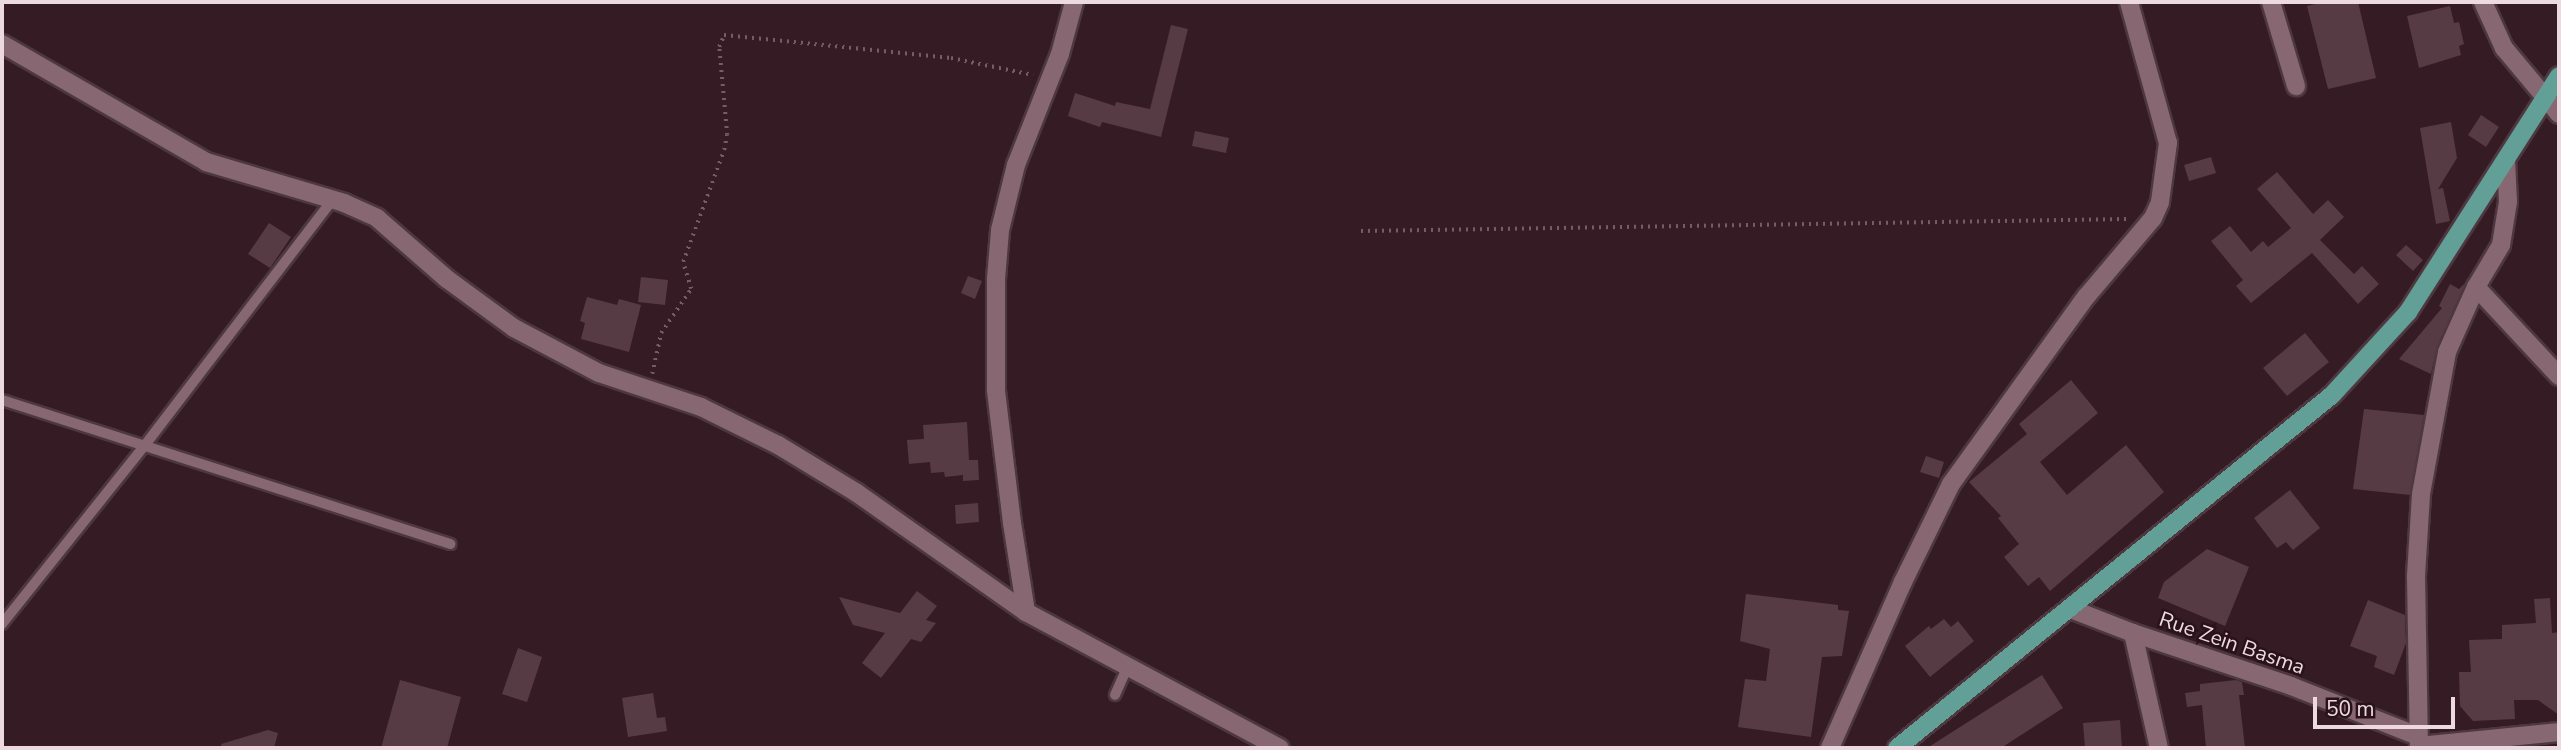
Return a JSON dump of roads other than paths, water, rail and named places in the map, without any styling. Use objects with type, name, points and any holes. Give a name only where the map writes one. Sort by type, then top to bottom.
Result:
[{"type":"main road","points":[[1897,748],[2332,395],[2408,312],[2559,76]]},
{"type":"street","points":[[1026,612],[996,390],[996,279],[1000,230],[1016,165],[1050,79],[1074,2]]},
{"type":"street","points":[[1830,748],[1903,582],[1951,484],[2086,297],[2153,218],[2164,187],[2168,143],[2129,2]]},
{"type":"street","points":[[2271,2],[2296,86]]},
{"type":"street","points":[[2483,2],[2504,48],[2559,114]]},
{"type":"street","points":[[2,44],[206,162],[361,210],[393,230],[447,279],[514,328],[573,361],[727,418],[778,445],[857,494],[1026,612],[1280,748]]},
{"type":"street","points":[[2506,160],[2508,202],[2501,245],[2476,287],[2447,352],[2421,494],[2416,576],[2419,744],[2559,732]]},
{"type":"street","points":[[2476,287],[2559,376]]},
{"type":"street","name":"Rue Zein Basma","points":[[2071,609],[2133,634],[2291,686],[2419,744]]},
{"type":"street","points":[[2133,634],[2159,748]]},
{"type":"lane","points":[[2,624],[145,445],[332,200]]},
{"type":"lane","points":[[2,400],[450,544]]},
{"type":"lane","points":[[1115,695],[1128,667]]}]
